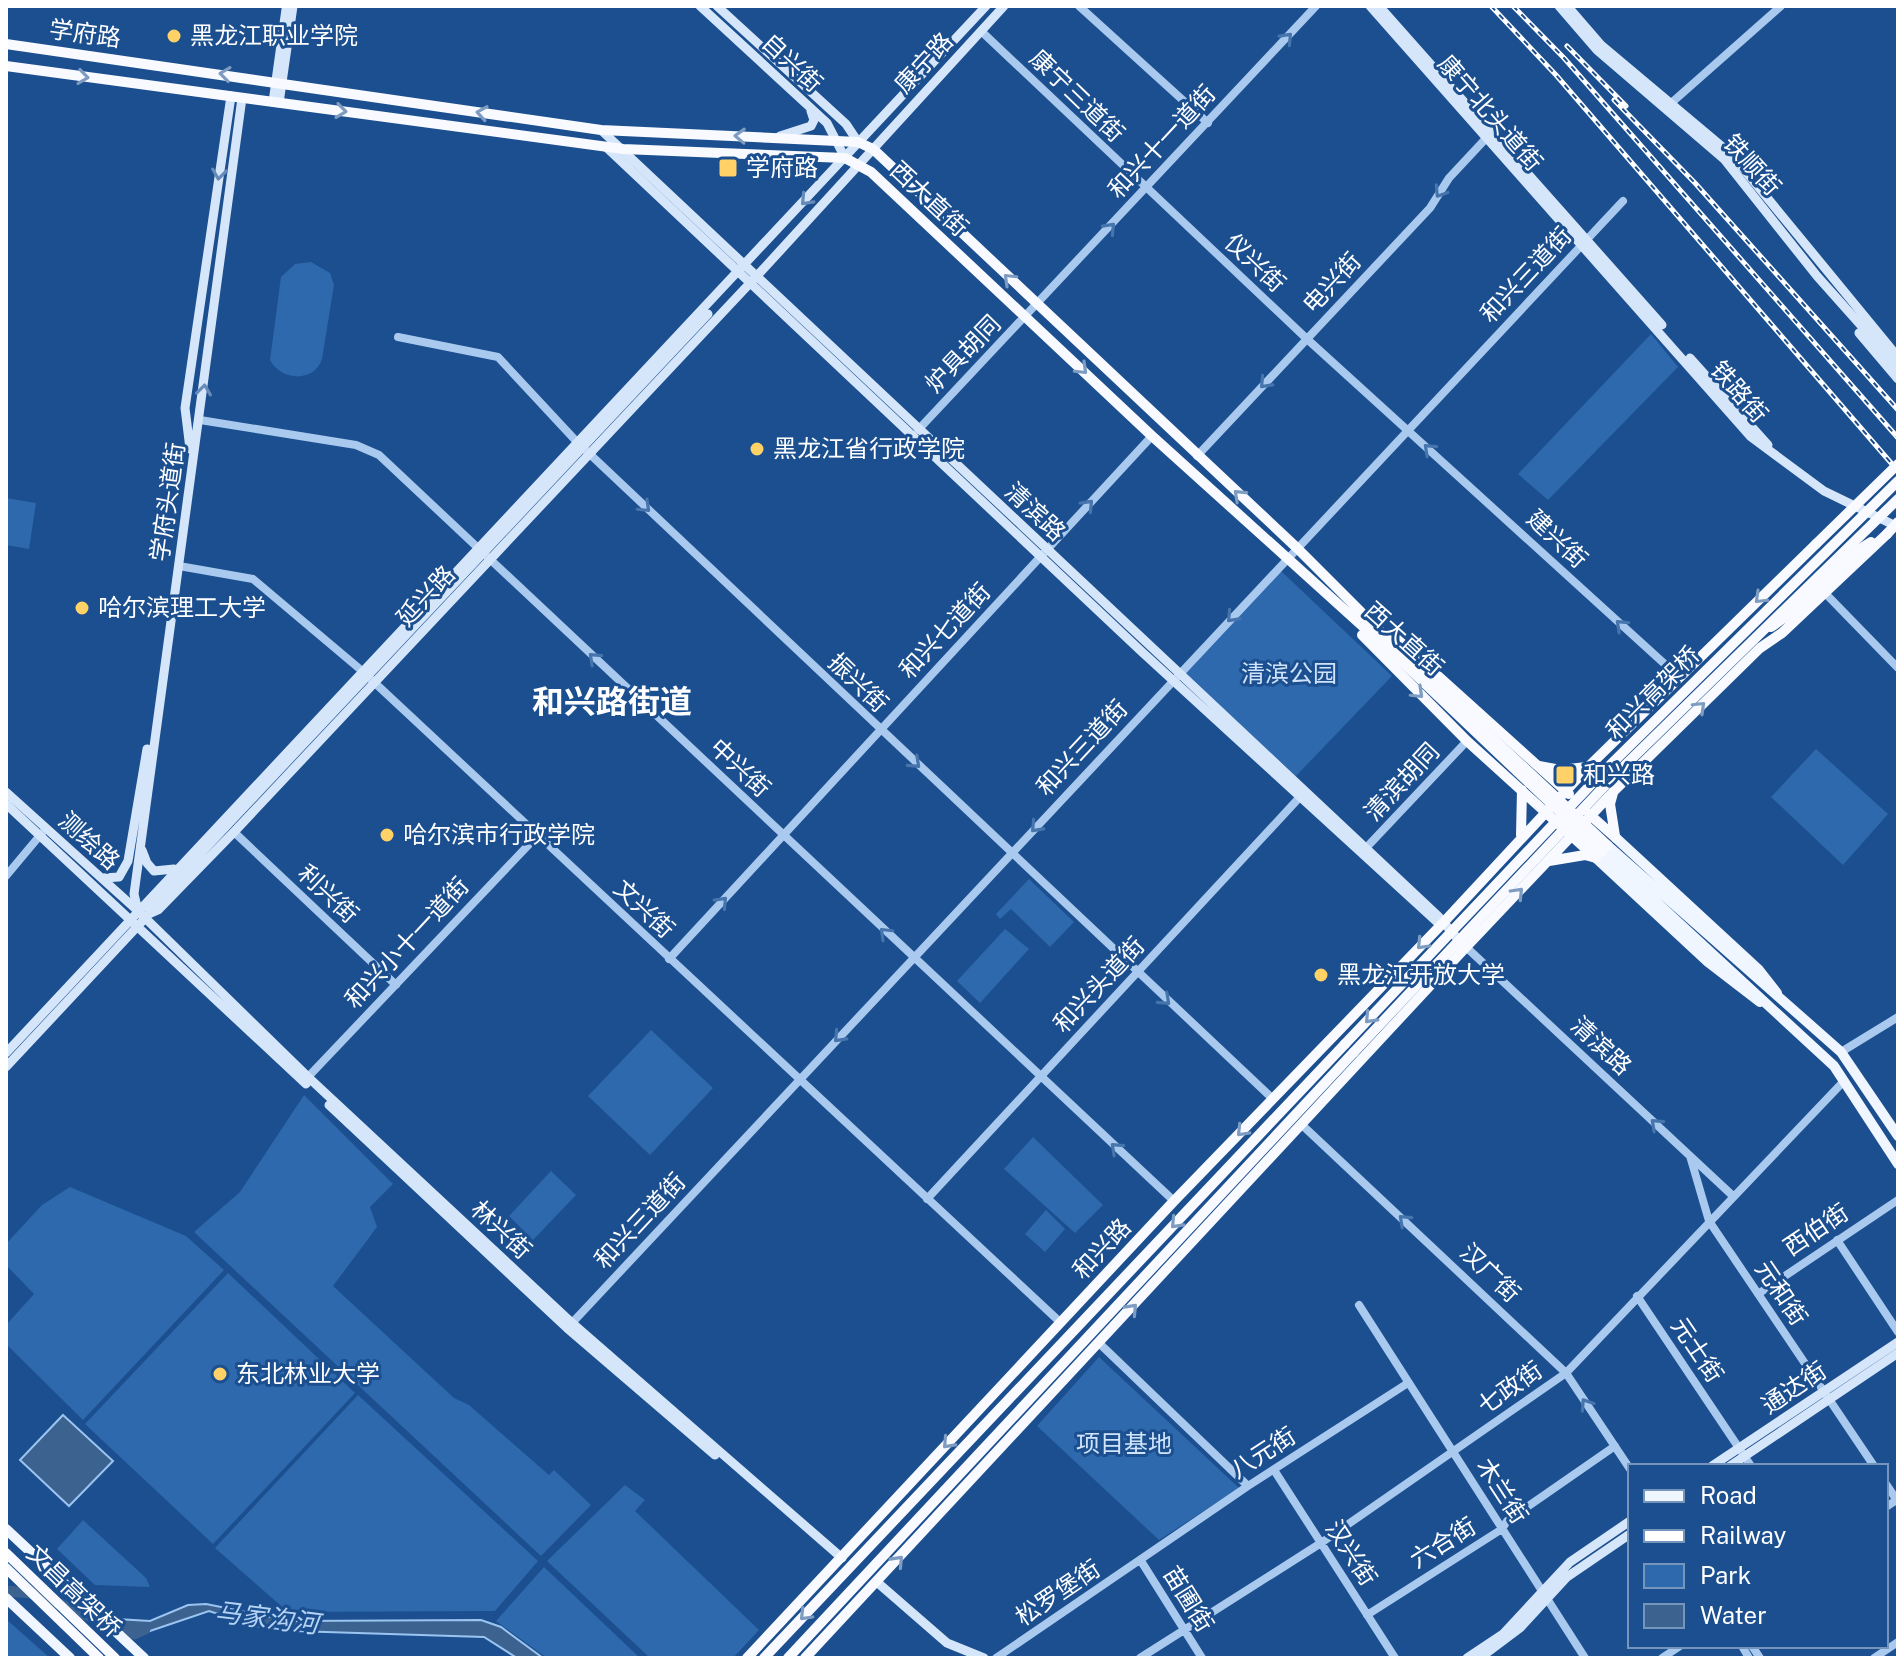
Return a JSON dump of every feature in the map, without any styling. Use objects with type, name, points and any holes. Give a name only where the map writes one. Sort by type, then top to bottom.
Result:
[{"type":"highway","name":"学府路","points":[[6,44],[601,130],[835,140],[858,142],[873,149]]},
{"type":"highway","name":"学府路","points":[[6,66],[606,147],[845,158],[859,165]]},
{"type":"highway","name":"西大直街","points":[[873,149],[1297,548],[1402,658]]},
{"type":"highway","name":"西大直街","points":[[859,165],[1027,316],[1286,560],[1402,658],[1606,849]]},
{"type":"highway","name":"和兴路","points":[[747,1658],[1174,1201],[1442,924],[1588,767],[1898,464]]},
{"type":"highway","points":[[1816,544],[1896,482]]},
{"type":"highway","name":"和兴高架桥","points":[[1349,1048],[1601,774],[1896,482]]},
{"type":"highway","name":"和兴高架桥","points":[[1349,1048],[1598,793],[1898,499]]},
{"type":"highway","points":[[805,1658],[1614,791],[1760,648],[1898,524]]},
{"type":"highway","points":[[1751,640],[1780,621],[1845,561],[1887,534]]},
{"type":"highway","points":[[1332,582],[1566,791],[1591,816],[1606,849]]},
{"type":"highway","points":[[1326,595],[1392,668],[1467,741],[1572,836],[1606,849]]},
{"type":"highway","points":[[1537,765],[1561,770],[1588,767]]},
{"type":"highway","points":[[1520,840],[1524,827],[1522,790]]},
{"type":"highway","points":[[1606,849],[1614,791]]},
{"type":"highway","points":[[1548,862],[1606,849]]},
{"type":"highway","points":[[1301,1090],[1346,1022]]},
{"type":"highway","points":[[1321,1102],[1349,1048]]},
{"type":"highway","name":"和兴路","points":[[764,1658],[1301,1090],[1349,1048]]},
{"type":"highway","name":"和兴路","points":[[788,1658],[1349,1048]]},
{"type":"highway","points":[[1084,1299],[1138,1263]]},
{"type":"highway","points":[[1029,1421],[1069,1355]]},
{"type":"highway","points":[[980,1428],[1007,1379]]},
{"type":"highway","points":[[840,1560],[870,1547]]},
{"type":"highway","name":"文昌高架桥","points":[[6,1553],[115,1658]]},
{"type":"highway","name":"文昌高架桥","points":[[6,1568],[99,1658]]},
{"type":"main road","points":[[279,82],[286,6]]},
{"type":"main road","points":[[276,103],[293,6]]},
{"type":"main road","name":"自兴街","points":[[700,6],[827,123],[845,158]]},
{"type":"main road","name":"自兴街","points":[[717,6],[846,124],[858,142]]},
{"type":"main road","name":"康宁路","points":[[858,142],[986,6]]},
{"type":"main road","name":"康宁路","points":[[873,149],[1004,6]]},
{"type":"main road","name":"康宁北头道街","points":[[1370,6],[1584,242]]},
{"type":"main road","name":"康宁北头道街","points":[[1379,6],[1489,136]]},
{"type":"main road","name":"铁顺街","points":[[1559,6],[1597,50],[1724,159],[1898,367]]},
{"type":"main road","name":"铁顺街","points":[[1567,6],[1601,45],[1732,155],[1820,273],[1898,357]]},
{"type":"main road","name":"学府头道街","points":[[140,918],[134,894],[200,420],[236,97]]},
{"type":"main road","name":"学府头道街","points":[[99,877],[112,880],[121,875],[133,841],[191,441],[185,408],[236,97]]},
{"type":"main road","points":[[774,137],[811,126],[812,112],[804,102]]},
{"type":"main road","name":"清滨路","points":[[601,130],[747,274],[1176,677],[1438,916],[1442,924]]},
{"type":"main road","name":"延兴路","points":[[6,1053],[140,918],[158,910],[234,832],[367,676],[747,274],[858,142]]},
{"type":"main road","name":"清滨路","points":[[606,147],[918,430],[1044,553]]},
{"type":"main road","name":"延兴路","points":[[6,1067],[140,918],[178,868],[367,676],[747,274],[773,256],[873,149]]},
{"type":"main road","name":"铁路街","points":[[1584,242],[1768,445],[1831,490],[1898,524]]},
{"type":"main road","points":[[1898,350],[1836,278],[1820,273],[1824,291],[1898,379]]},
{"type":"main road","points":[[140,918],[367,676]]},
{"type":"main road","name":"清滨路","points":[[1176,677],[1299,798],[1466,947]]},
{"type":"main road","name":"测绘路","points":[[6,792],[42,832],[140,918]]},
{"type":"main road","name":"测绘路","points":[[6,804],[99,877],[140,918]]},
{"type":"main road","points":[[141,838],[144,857],[151,868],[159,872],[178,868]]},
{"type":"main road","points":[[1606,849],[1708,962],[1790,1017]]},
{"type":"main road","points":[[1606,849],[1759,970],[1790,1017]]},
{"type":"main road","name":"西大直街","points":[[1606,849],[1790,1017],[1834,1066],[1898,1164]]},
{"type":"main road","name":"林兴街","points":[[140,918],[572,1323],[840,1560]]},
{"type":"main road","name":"林兴街","points":[[140,918],[567,1328],[840,1560]]},
{"type":"main road","name":"西大直街","points":[[1790,1017],[1841,1052],[1898,1136]]},
{"type":"main road","name":"通达街","points":[[1827,1396],[1898,1342]]},
{"type":"main road","name":"通达街","points":[[1716,1464],[1742,1452],[1898,1353]]},
{"type":"main road","name":"通达街","points":[[1732,1464],[1742,1452]]},
{"type":"main road","points":[[1481,1658],[1513,1635],[1570,1562],[1628,1522]]},
{"type":"main road","points":[[6,1529],[142,1656]]},
{"type":"main road","points":[[1467,1658],[1503,1634],[1575,1570],[1628,1535]]},
{"type":"main road","points":[[876,1585],[943,1645],[974,1658]]},
{"type":"main road","points":[[876,1585],[947,1643],[984,1658]]},
{"type":"main road","points":[[6,1598],[70,1658]]},
{"type":"street","points":[[1079,6],[1208,123]]},
{"type":"street","name":"和兴十一道街","points":[[1038,306],[1316,6]]},
{"type":"street","points":[[1669,105],[1781,6]]},
{"type":"street","name":"康宁三道街","points":[[981,31],[1146,189]]},
{"type":"street","name":"电兴街","points":[[1197,456],[1430,208],[1449,178],[1489,136]]},
{"type":"street","name":"仪兴街","points":[[1146,189],[1408,429]]},
{"type":"street","name":"和兴三道街","points":[[572,1323],[1623,201]]},
{"type":"street","name":"炉具胡同","points":[[918,430],[1038,306]]},
{"type":"street","name":"振兴街","points":[[398,337],[498,357],[583,447],[1136,973],[1273,1099]]},
{"type":"street","name":"中兴街","points":[[200,420],[369,449],[1174,1201]]},
{"type":"street","name":"建兴街","points":[[1408,429],[1679,677]]},
{"type":"street","name":"和兴七道街","points":[[669,959],[1152,436]]},
{"type":"street","name":"文兴街","points":[[179,566],[253,579],[367,676],[536,837],[1060,1322]]},
{"type":"street","points":[[1824,592],[1898,668]]},
{"type":"street","name":"清滨胡同","points":[[1365,849],[1467,741]]},
{"type":"street","name":"和兴头道街","points":[[927,1199],[1299,798]]},
{"type":"street","points":[[6,876],[42,832]]},
{"type":"street","name":"利兴街","points":[[234,832],[396,985]]},
{"type":"street","name":"和兴小十一道街","points":[[308,1077],[536,837]]},
{"type":"street","name":"清滨路","points":[[1466,947],[1733,1196]]},
{"type":"street","points":[[1841,1052],[1898,1017]]},
{"type":"street","name":"七政街","points":[[1140,1658],[1321,1543],[1566,1373],[1844,1081]]},
{"type":"street","name":"汉广街","points":[[1301,1124],[1566,1373],[1628,1466]]},
{"type":"street","name":"元和街","points":[[1690,1156],[1709,1221],[1873,1464]]},
{"type":"street","name":"西伯街","points":[[1758,1294],[1898,1200]]},
{"type":"street","points":[[1837,1240],[1898,1332]]},
{"type":"street","name":"元士街","points":[[1637,1296],[1750,1464]]},
{"type":"street","name":"木兰街","points":[[1359,1305],[1585,1658]]},
{"type":"street","points":[[1100,1344],[1248,1486]]},
{"type":"street","name":"八元街","points":[[1141,1561],[1248,1486],[1408,1383]]},
{"type":"street","name":"六合街","points":[[1367,1615],[1502,1529],[1507,1521],[1615,1446]]},
{"type":"street","name":"汉兴街","points":[[1274,1470],[1395,1658]]},
{"type":"street","name":"苗圃街","points":[[1141,1561],[1202,1658]]},
{"type":"street","name":"松罗堡街","points":[[996,1658],[1141,1561]]},
{"type":"street","points":[[1876,1657],[1898,1642]]},
{"type":"green space","points":[[311,262],[330,273],[334,285],[322,359],[312,372],[289,375],[270,360],[281,277],[295,264]]},
{"type":"green space","points":[[1651,334],[1678,367],[1548,500],[1518,474]]},
{"type":"green space","points":[[6,498],[36,503],[29,549],[6,545]]},
{"type":"green space","name":"清滨公园","points":[[1281,571],[1392,676],[1296,776],[1183,672]]},
{"type":"green space","points":[[1816,749],[1888,814],[1843,865],[1771,797]]},
{"type":"green space","points":[[1029,879],[1074,922],[1050,947],[1011,909],[1000,919],[996,914]]},
{"type":"green space","points":[[1005,929],[1029,949],[980,1003],[957,981]]},
{"type":"green space","points":[[651,1030],[713,1088],[650,1155],[588,1096]]},
{"type":"green space","points":[[304,1095],[393,1184],[370,1207],[377,1227],[333,1286],[454,1398],[469,1405],[549,1475],[554,1470],[591,1505],[541,1556],[194,1232],[240,1192]]},
{"type":"green space","points":[[1033,1137],[1103,1205],[1075,1233],[1004,1169]]},
{"type":"green space","points":[[551,1171],[576,1195],[533,1240],[509,1216]]},
{"type":"green space","points":[[70,1187],[186,1236],[224,1270],[83,1420],[6,1344],[6,1325],[34,1294],[6,1265],[6,1244],[42,1205]]},
{"type":"green space","points":[[1046,1210],[1065,1229],[1045,1252],[1025,1234]]},
{"type":"green space","points":[[228,1273],[355,1393],[213,1544],[85,1424]]},
{"type":"green space","name":"项目基地","points":[[1099,1357],[1239,1488],[1159,1540],[1037,1426]]},
{"type":"green space","points":[[358,1395],[538,1561],[495,1611],[288,1612],[215,1548]]},
{"type":"green space","points":[[625,1485],[645,1500],[635,1511],[759,1630],[733,1658],[650,1658],[547,1561]]},
{"type":"green space","points":[[83,1520],[146,1578],[150,1587],[95,1585],[57,1549]]},
{"type":"green space","points":[[544,1567],[640,1658],[547,1658],[496,1621]]},
{"type":"green space","points":[[6,1619],[50,1658],[6,1658]]},
{"type":"water","points":[[63,1415],[113,1461],[69,1506],[20,1460]]},
{"type":"water","points":[[206,1604],[291,1621],[481,1620],[501,1627],[543,1658],[517,1658],[484,1637],[294,1631],[256,1626],[209,1611],[135,1636],[116,1619],[150,1621],[188,1605]]},
{"type":"waterway","name":"马家沟河","points":[[6,1591],[32,1593],[134,1634],[145,1629]]},
{"type":"railway","points":[[1491,6],[1556,75],[1898,471]]},
{"type":"railway","points":[[1513,6],[1564,58],[1898,438]]},
{"type":"railway","points":[[1567,46],[1626,106]]},
{"type":"railway","points":[[1614,100],[1695,183],[1898,410]]},
{"type":"place","name":"黑龙江职业学院","points":[[174,36]]},
{"type":"place","name":"学府路","points":[[728,168]]},
{"type":"place","name":"黑龙江省行政学院","points":[[757,449]]},
{"type":"place","name":"哈尔滨理工大学","points":[[82,608]]},
{"type":"place","name":"和兴路","points":[[1565,775]]},
{"type":"place","name":"哈尔滨市行政学院","points":[[387,835]]},
{"type":"place","name":"黑龙江开放大学","points":[[1321,975]]},
{"type":"place","name":"东北林业大学","points":[[220,1374]]},
{"type":"district","name":"和兴路街道","points":[[612,702]]}]
